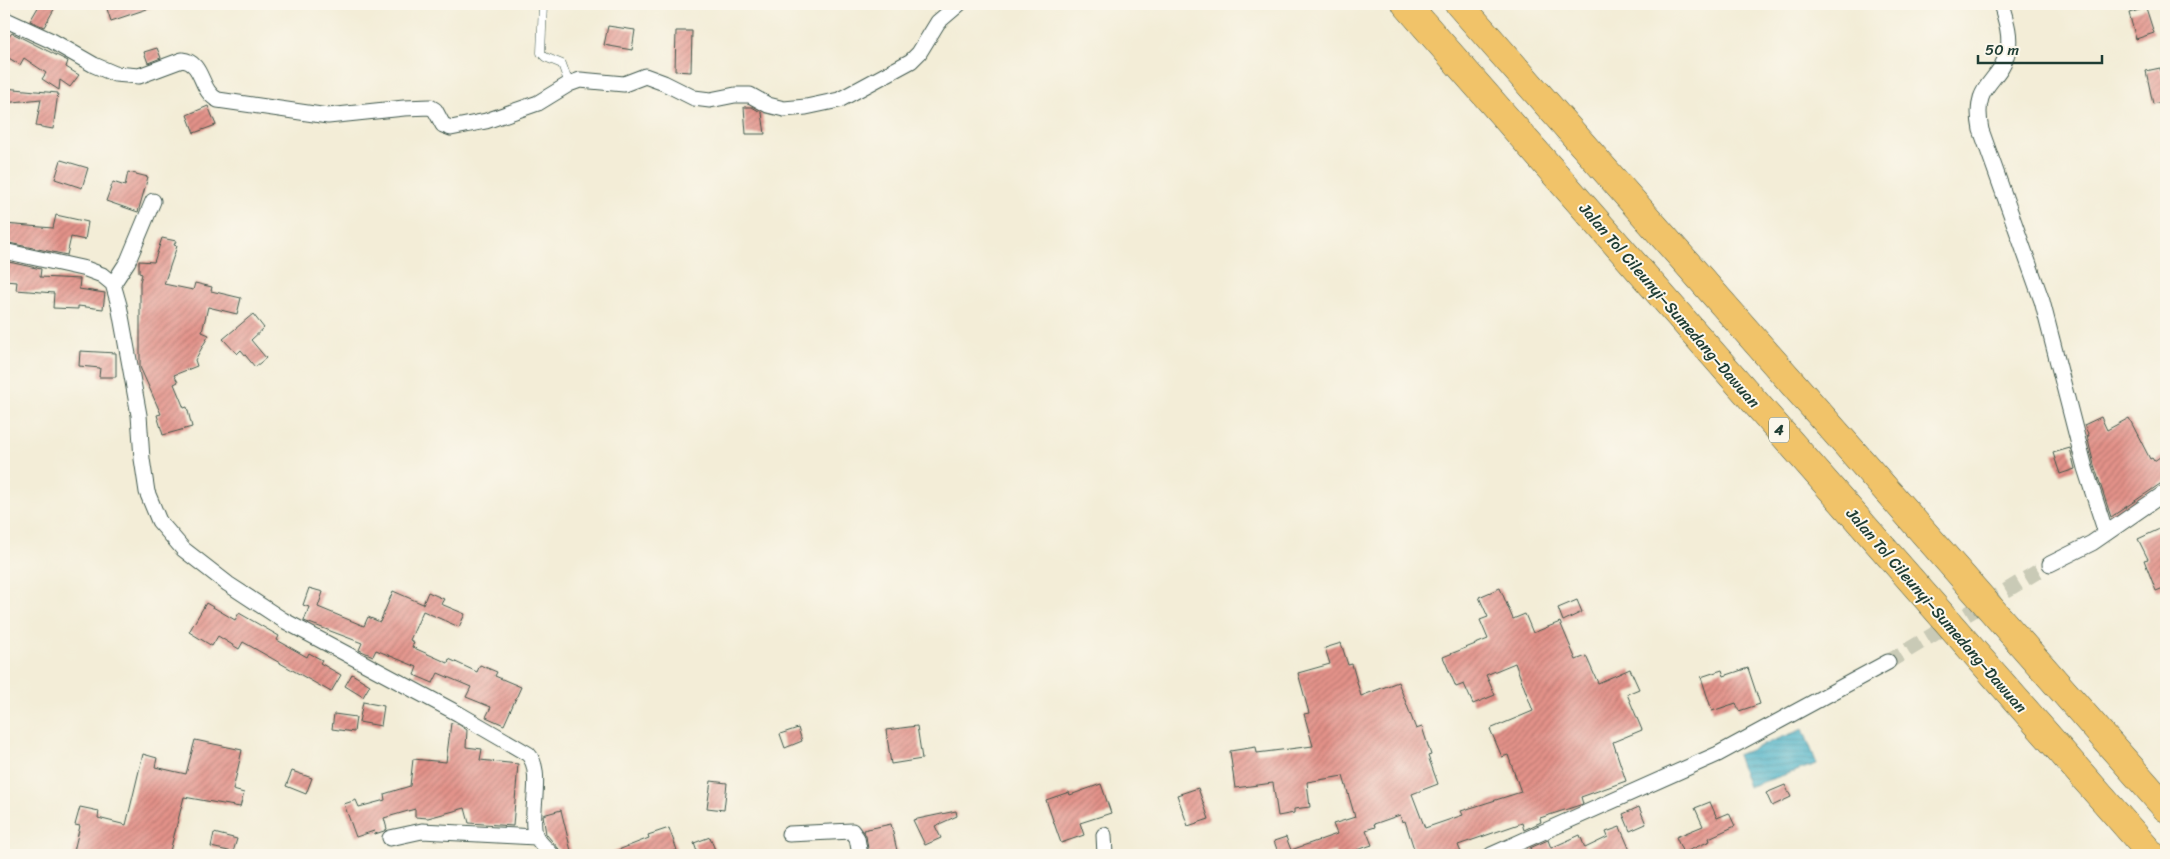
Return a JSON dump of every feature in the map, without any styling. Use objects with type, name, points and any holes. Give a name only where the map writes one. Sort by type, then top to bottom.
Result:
[{"type":"highway","name":"Jalan Tol Cileunyi–Sumedang–Dawuan","points":[[1406,4],[2152,855]]},
{"type":"highway","points":[[1459,4],[2166,808]]},
{"type":"street","points":[[4,19],[52,41],[94,66],[115,74],[139,76],[182,60],[190,60],[195,64],[207,90],[218,100],[328,116],[404,108],[430,108],[435,110],[443,125],[451,128],[486,121],[538,104],[569,84],[580,80],[624,84],[645,76],[694,98],[710,100],[735,95],[750,95],[768,105],[784,109],[806,107],[838,100],[911,61],[919,53],[938,22],[958,4]]},
{"type":"street","points":[[2001,4],[2008,30],[2008,50],[2004,61],[1984,91],[1978,113],[1981,130],[2042,301],[2085,468],[2106,534]]},
{"type":"street","points":[[113,284],[128,262],[153,201]]},
{"type":"street","points":[[4,251],[86,269],[102,276],[113,284],[119,305],[139,415],[146,492],[159,521],[183,549],[228,584],[283,620],[459,714],[528,754],[532,759],[534,771],[536,837],[552,855]]},
{"type":"street","points":[[2050,564],[2106,534],[2166,492]]},
{"type":"street","points":[[1491,855],[1718,754],[1888,662]]},
{"type":"street","points":[[390,838],[422,831],[536,837]]},
{"type":"street","points":[[789,834],[852,831],[857,838],[860,855]]},
{"type":"street","points":[[1104,835],[1105,855]]},
{"type":"lane","points":[[543,4],[541,53],[545,58],[562,64],[569,84]]},
{"type":"water","points":[[1803,729],[1817,764],[1748,787],[1737,755]]},
{"type":"building","points":[[40,4],[57,4],[44,27],[30,21]]},
{"type":"building","points":[[113,4],[156,4],[156,6],[111,21],[106,6]]},
{"type":"building","points":[[2146,8],[2154,33],[2136,39],[2129,13]]},
{"type":"building","points":[[608,26],[635,30],[632,50],[604,45]]},
{"type":"building","points":[[676,31],[692,31],[691,72],[675,71]]},
{"type":"building","points":[[12,33],[68,61],[66,67],[79,75],[70,87],[60,80],[59,90],[42,79],[46,73],[24,58],[20,65],[4,55],[4,43]]},
{"type":"building","points":[[157,48],[161,58],[148,63],[144,52]]},
{"type":"building","points":[[2160,68],[2163,80],[2166,80],[2166,101],[2153,104],[2146,71]]},
{"type":"building","points":[[4,88],[58,93],[53,129],[36,126],[41,99],[4,103]]},
{"type":"building","points":[[208,106],[216,125],[194,133],[187,115]]},
{"type":"building","points":[[744,107],[752,107],[762,113],[765,134],[746,134]]},
{"type":"building","points":[[61,160],[88,168],[82,188],[55,179]]},
{"type":"building","points":[[128,172],[148,177],[138,212],[106,201],[113,182],[125,186]]},
{"type":"building","points":[[56,215],[88,222],[85,240],[71,237],[67,255],[4,242],[4,224],[53,228]]},
{"type":"building","points":[[162,238],[176,241],[174,245],[177,246],[164,284],[193,290],[195,283],[212,287],[211,291],[241,298],[237,314],[208,307],[202,332],[209,335],[195,360],[197,366],[174,375],[178,382],[174,384],[184,408],[187,407],[192,427],[163,435],[157,415],[161,414],[140,367],[140,282],[142,274],[139,273],[139,261],[154,262]]},
{"type":"building","points":[[4,261],[41,269],[40,277],[80,279],[79,289],[105,293],[103,309],[78,306],[78,309],[53,308],[54,293],[16,290],[17,282],[4,281]]},
{"type":"building","points":[[253,314],[264,328],[251,340],[266,358],[255,367],[241,350],[237,354],[223,339]]},
{"type":"building","points":[[80,351],[116,353],[116,377],[99,377],[100,368],[79,366]]},
{"type":"building","points":[[2101,417],[2107,430],[2129,418],[2150,459],[2152,458],[2154,461],[2166,453],[2166,480],[2111,517],[2094,465],[2087,436],[2089,436],[2084,425]]},
{"type":"building","points":[[2070,448],[2075,469],[2060,474],[2053,453]]},
{"type":"building","points":[[2166,526],[2166,587],[2156,591],[2144,560],[2148,559],[2138,539]]},
{"type":"building","points":[[309,588],[323,592],[318,607],[364,626],[368,617],[380,622],[393,591],[423,604],[428,592],[444,599],[441,604],[465,614],[459,627],[423,611],[410,640],[414,642],[412,647],[448,663],[449,659],[477,672],[480,665],[497,672],[495,676],[521,687],[504,725],[486,717],[491,707],[466,697],[471,687],[438,673],[433,683],[414,675],[417,667],[376,650],[373,656],[359,650],[362,643],[304,621],[309,607],[303,605]]},
{"type":"building","points":[[1500,588],[1513,619],[1525,614],[1533,633],[1560,622],[1576,660],[1586,656],[1598,683],[1630,669],[1639,689],[1627,694],[1642,730],[1613,742],[1626,781],[1581,797],[1583,804],[1540,818],[1541,822],[1524,830],[1522,823],[1458,845],[1462,855],[1416,855],[1405,821],[1402,822],[1400,815],[1374,824],[1375,827],[1366,830],[1372,845],[1357,850],[1358,855],[1336,855],[1335,851],[1322,855],[1279,855],[1274,841],[1286,837],[1291,850],[1337,834],[1333,824],[1355,817],[1343,776],[1307,782],[1310,807],[1294,809],[1294,813],[1278,816],[1273,783],[1235,788],[1230,751],[1256,747],[1257,753],[1313,746],[1304,714],[1309,713],[1298,673],[1330,664],[1325,648],[1341,643],[1348,665],[1352,664],[1361,696],[1398,682],[1416,729],[1422,727],[1431,755],[1428,756],[1438,784],[1412,794],[1425,828],[1463,815],[1461,811],[1521,792],[1508,755],[1502,757],[1490,729],[1533,711],[1515,663],[1486,675],[1495,695],[1473,704],[1464,684],[1456,687],[1443,657],[1488,639],[1480,620],[1488,617],[1479,597]]},
{"type":"building","points":[[1577,600],[1582,612],[1563,621],[1558,608]]},
{"type":"building","points":[[206,603],[235,620],[239,613],[279,636],[277,640],[307,657],[309,653],[322,660],[320,663],[341,675],[331,692],[243,642],[239,649],[218,636],[212,646],[189,632]]},
{"type":"building","points":[[1748,668],[1760,704],[1739,711],[1736,703],[1712,711],[1701,677],[1722,670],[1724,676]]},
{"type":"building","points":[[352,674],[370,685],[363,697],[345,686]]},
{"type":"building","points":[[363,702],[384,706],[381,726],[359,722]]},
{"type":"building","points":[[334,714],[356,717],[354,732],[332,729]]},
{"type":"building","points":[[451,723],[458,724],[467,730],[466,747],[482,749],[480,760],[518,764],[513,826],[469,823],[465,808],[428,818],[415,817],[415,809],[384,818],[387,829],[384,831],[375,834],[374,831],[356,837],[344,804],[356,800],[359,807],[385,800],[384,794],[410,786],[413,759],[446,762]]},
{"type":"building","points":[[917,726],[922,759],[891,764],[886,730]]},
{"type":"building","points":[[798,728],[802,741],[785,748],[780,734]]},
{"type":"building","points":[[195,740],[242,750],[233,790],[244,793],[240,807],[184,797],[169,855],[73,855],[80,826],[75,825],[80,807],[99,811],[98,818],[126,825],[143,754],[157,758],[155,767],[186,774]]},
{"type":"building","points":[[292,771],[312,778],[306,794],[286,786]]},
{"type":"building","points":[[711,781],[727,783],[724,810],[707,808]]},
{"type":"building","points":[[1101,784],[1111,813],[1080,823],[1084,835],[1061,843],[1046,800],[1069,792],[1070,795]]},
{"type":"building","points":[[1785,785],[1791,797],[1772,806],[1766,793]]},
{"type":"building","points":[[1198,788],[1209,819],[1188,826],[1177,795]]},
{"type":"building","points":[[1710,802],[1717,818],[1729,813],[1735,826],[1709,838],[1710,841],[1683,853],[1676,837],[1703,826],[1695,808]]},
{"type":"building","points":[[1639,807],[1646,824],[1630,831],[1623,814]]},
{"type":"building","points":[[561,810],[572,855],[561,855],[559,849],[546,834],[543,815]]},
{"type":"building","points":[[956,811],[957,816],[935,826],[941,838],[925,845],[913,820]]},
{"type":"building","points":[[891,824],[898,855],[869,855],[866,836],[863,830]]},
{"type":"building","points":[[1620,827],[1632,855],[1533,855],[1530,848],[1548,840],[1551,848],[1580,835],[1585,848],[1608,837],[1606,832]]},
{"type":"building","points":[[669,828],[677,850],[662,855],[656,855],[654,851],[642,855],[608,855],[649,838],[648,835]]},
{"type":"building","points":[[214,833],[237,839],[233,852],[211,847]]},
{"type":"building","points":[[710,837],[717,855],[698,855],[694,843]]},
{"type":"tunnel","points":[[1888,662],[2050,564]]}]
